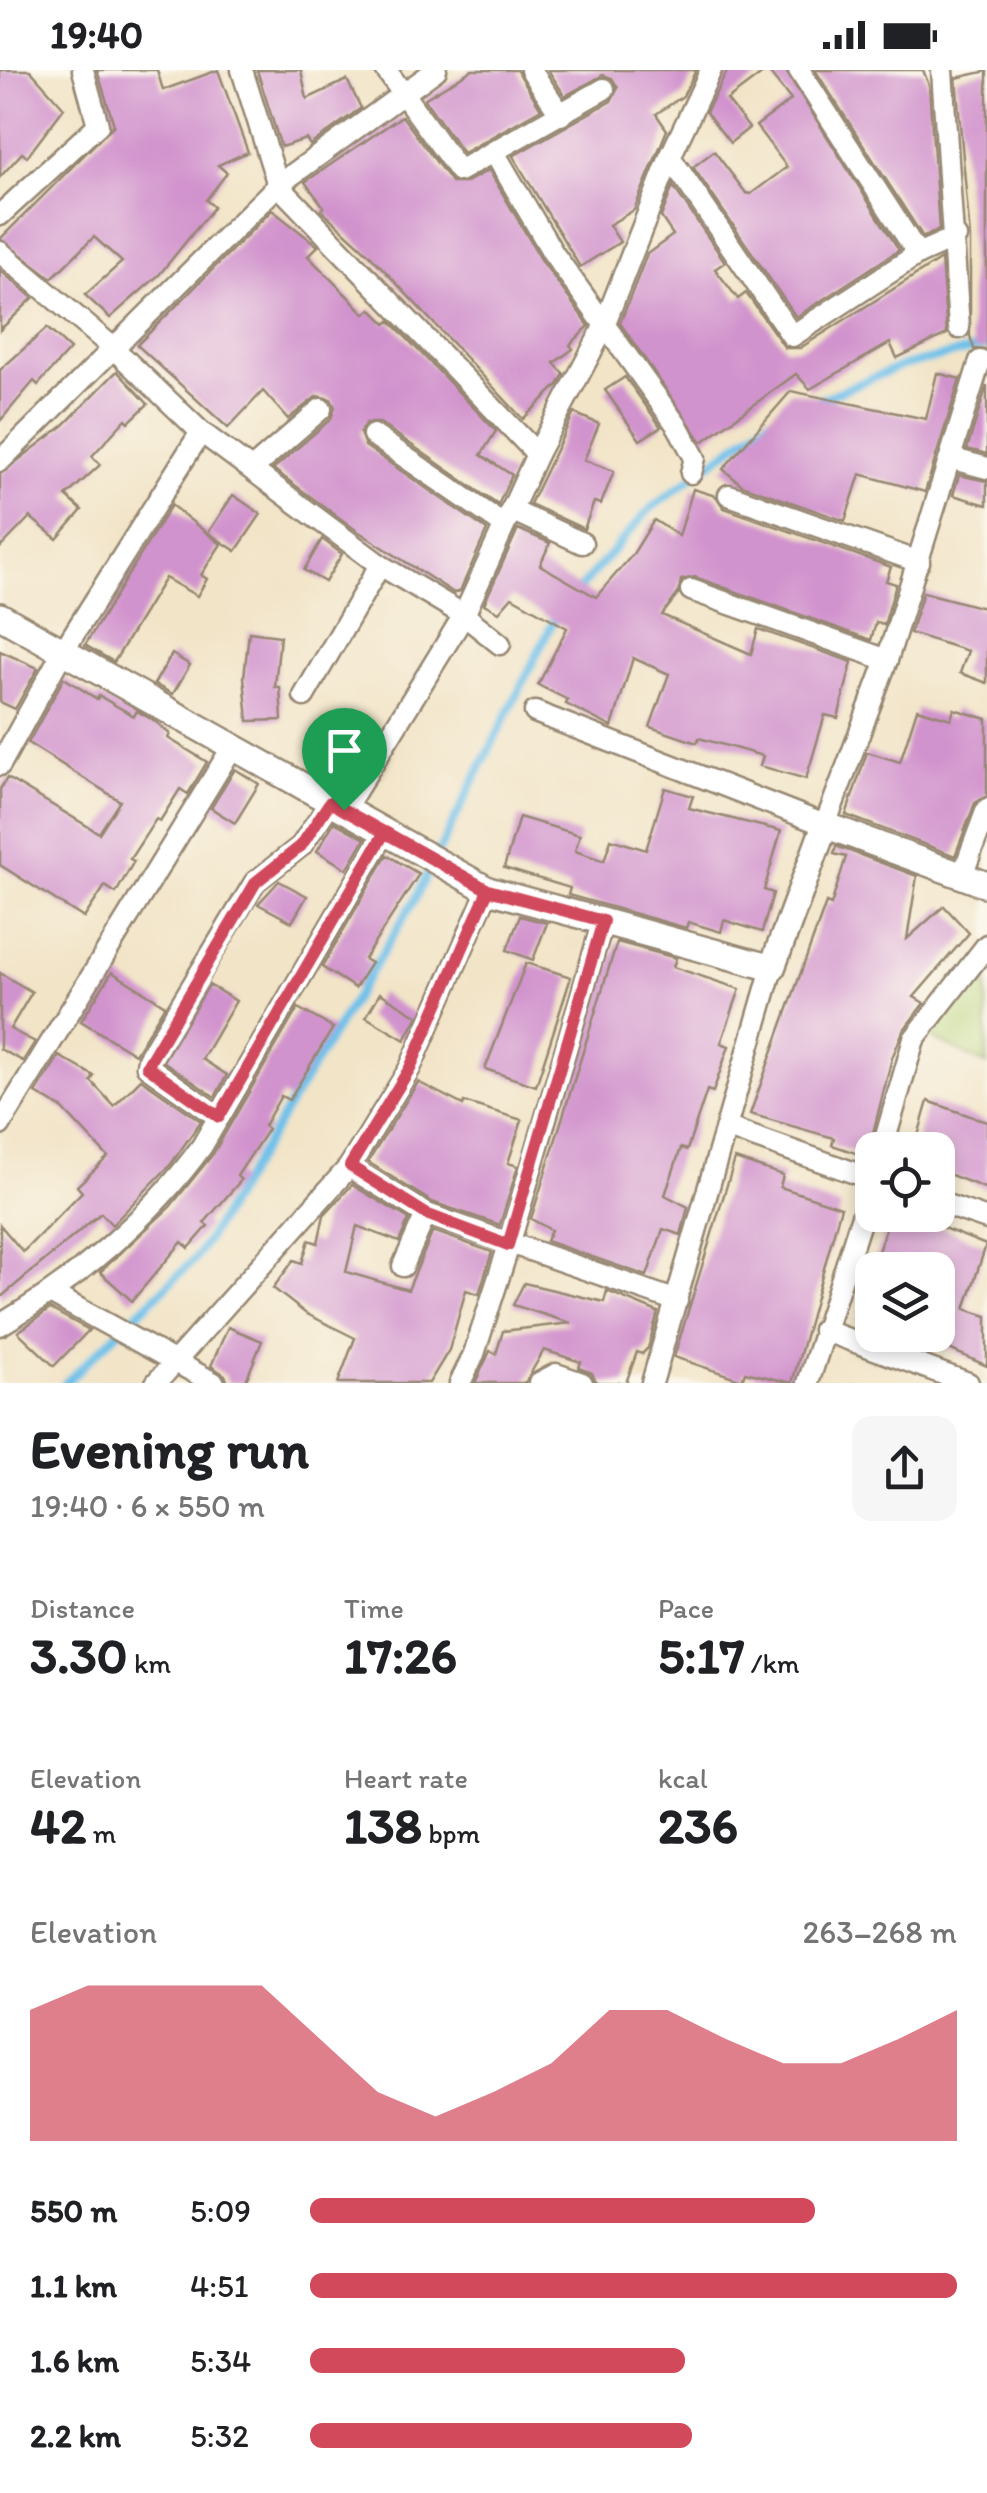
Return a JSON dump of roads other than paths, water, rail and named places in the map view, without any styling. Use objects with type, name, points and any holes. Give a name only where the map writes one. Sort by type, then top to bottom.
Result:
[{"type":"street","points":[[0,215],[98,125],[83,70]]},
{"type":"street","points":[[242,70],[278,185],[536,454]]},
{"type":"street","points":[[386,70],[454,169],[464,171],[604,89]]},
{"type":"street","points":[[0,461],[8,439],[112,347],[278,185],[399,92],[436,70]]},
{"type":"street","points":[[531,70],[561,115]]},
{"type":"street","points":[[219,1117],[147,1066],[148,1059],[256,882],[301,846],[337,806],[464,615],[536,454],[603,325],[670,157],[712,70]]},
{"type":"street","points":[[799,70],[918,254]]},
{"type":"street","points":[[942,70],[959,328]]},
{"type":"street","points":[[494,152],[554,253],[678,428],[695,458],[691,474]]},
{"type":"street","points":[[670,157],[792,336],[918,254],[956,237]]},
{"type":"street","points":[[0,252],[112,347],[200,432],[380,565],[464,615],[500,644]]},
{"type":"street","points":[[659,1381],[677,1301],[772,968],[887,660],[953,459],[980,361]]},
{"type":"street","points":[[252,470],[321,409]]},
{"type":"street","points":[[0,765],[62,653],[200,432]]},
{"type":"street","points":[[373,436],[508,518],[582,544]]},
{"type":"street","points":[[953,459],[987,468]]},
{"type":"street","points":[[729,495],[919,562]]},
{"type":"street","points":[[304,696],[380,565]]},
{"type":"street","points":[[691,590],[887,660]]},
{"type":"street","points":[[0,616],[488,890],[772,968]]},
{"type":"street","points":[[535,712],[987,885]]},
{"type":"street","points":[[0,1125],[232,748]]},
{"type":"street","points":[[962,876],[987,809]]},
{"type":"street","points":[[0,1325],[52,1294],[176,1182],[219,1117],[385,832]]},
{"type":"street","points":[[156,1383],[176,1366],[350,1166],[410,1068],[488,890]]},
{"type":"street","points":[[460,1383],[474,1354],[508,1245],[603,921]]},
{"type":"street","points":[[887,1132],[914,1039],[987,945]]},
{"type":"street","points":[[728,1128],[855,1176]]},
{"type":"street","points":[[350,1166],[426,1214],[677,1301]]},
{"type":"street","points":[[955,1208],[987,1219]]},
{"type":"street","points":[[402,1266],[426,1214]]},
{"type":"street","points":[[808,1383],[855,1232]]},
{"type":"street","points":[[52,1294],[143,1340],[176,1366],[214,1383]]},
{"type":"street","points":[[822,1330],[968,1383]]},
{"type":"street","points":[[539,1383],[556,1374],[582,1383]]},
{"type":"waterway","points":[[815,401],[902,366],[987,346]]},
{"type":"waterway","points":[[573,596],[650,509],[770,419]]},
{"type":"waterway","points":[[65,1383],[196,1258],[414,901],[557,614]]}]
